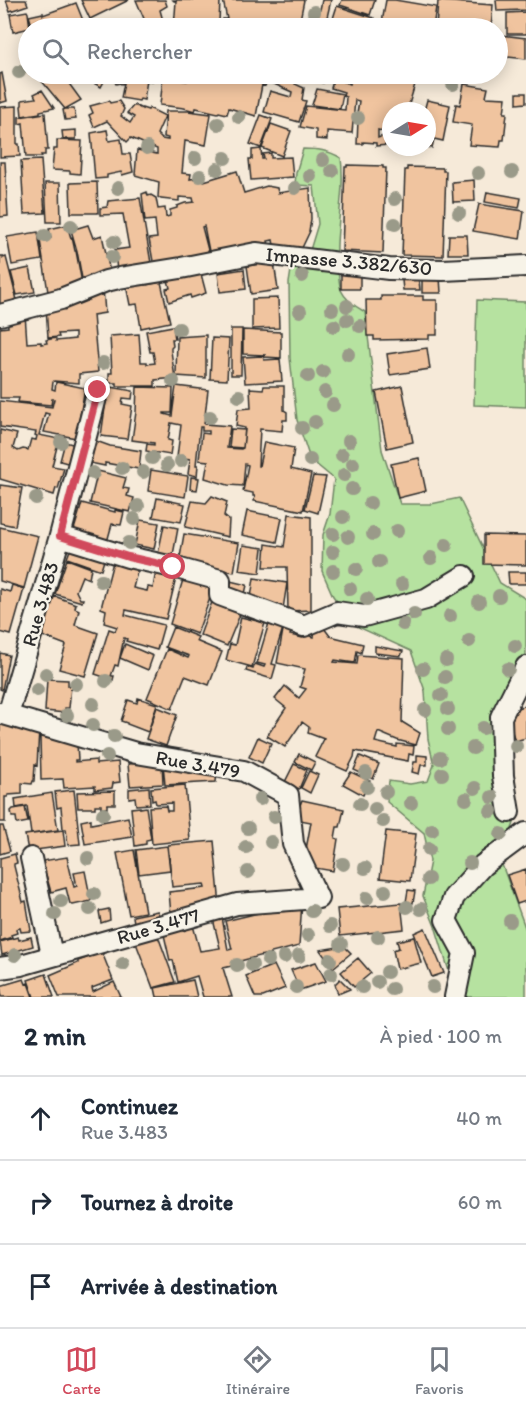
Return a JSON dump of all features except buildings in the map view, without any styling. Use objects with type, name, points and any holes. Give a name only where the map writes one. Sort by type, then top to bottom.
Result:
[{"type":"street","name":"Impasse 3.382/630","points":[[0,315],[61,299],[106,281],[256,253],[389,269],[443,270],[526,266]]},
{"type":"street","points":[[60,536],[98,390]]},
{"type":"street","name":"Rue 3.483","points":[[4,714],[60,536],[128,557],[220,580],[220,595],[303,626],[337,612],[364,616],[426,599],[464,576]]},
{"type":"street","points":[[508,812],[503,776],[501,717],[526,667]]},
{"type":"street","name":"Rue 3.479","points":[[4,714],[136,753],[244,771],[288,795],[293,844],[318,898]]},
{"type":"street","points":[[455,997],[464,953],[446,920],[454,897],[483,865],[526,833]]},
{"type":"street","points":[[31,858],[52,955]]},
{"type":"street","name":"Rue 3.477","points":[[0,969],[237,904],[318,898]]},
{"type":"green space","points":[[303,149],[322,150],[341,158],[342,186],[337,257],[340,285],[348,300],[365,312],[382,450],[400,504],[431,504],[459,498],[500,583],[526,599],[526,685],[503,716],[517,814],[501,862],[526,930],[526,997],[446,997],[452,981],[423,896],[430,861],[424,833],[387,802],[389,781],[410,784],[428,781],[434,765],[428,739],[425,691],[411,651],[356,626],[333,596],[322,571],[323,535],[330,514],[334,479],[310,459],[297,420],[290,358],[289,283],[292,264],[307,260],[318,224],[314,186],[295,185]]},
{"type":"green space","points":[[477,300],[526,302],[526,407],[474,405]]},
{"type":"route","points":[[98,390],[60,536],[128,557],[173,567]]}]
